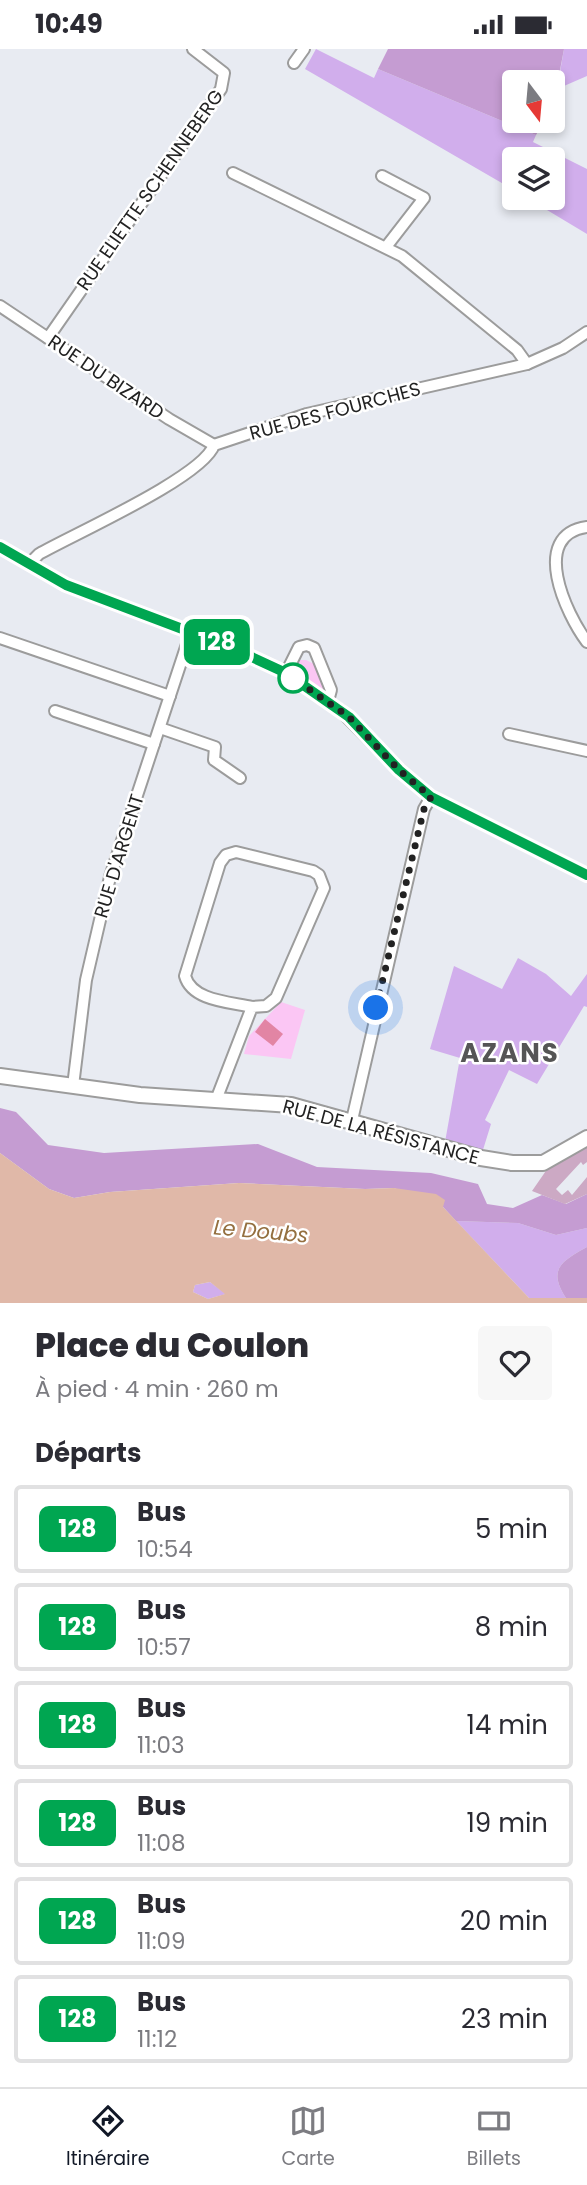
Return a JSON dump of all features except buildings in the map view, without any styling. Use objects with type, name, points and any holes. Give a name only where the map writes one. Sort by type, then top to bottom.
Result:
[{"type":"street","name":"RUE ELIETTE SCHENNEBERG","points":[[47,338],[221,89],[224,73],[193,49]]},
{"type":"street","points":[[294,63],[304,49]]},
{"type":"street","points":[[233,173],[386,247],[517,349],[527,364]]},
{"type":"street","points":[[382,176],[424,198],[386,247]]},
{"type":"street","name":"RUE DU BIZARD","points":[[0,307],[169,419],[214,445]]},
{"type":"street","name":"RUE DES FOURCHES","points":[[29,564],[39,554],[126,508],[179,476],[211,454],[214,445],[307,414],[527,364],[563,348],[587,332]]},
{"type":"street","points":[[587,527],[559,542],[555,559],[559,584],[587,642]]},
{"type":"street","points":[[0,547],[83,593],[191,632],[286,673],[328,701],[431,797],[587,875]]},
{"type":"street","name":"RUE D'ARGENT","points":[[73,1086],[86,981],[99,923],[124,833],[191,632]]},
{"type":"street","points":[[0,638],[170,696]]},
{"type":"street","points":[[286,673],[299,647],[314,647],[331,690],[328,701]]},
{"type":"street","points":[[55,711],[154,744]]},
{"type":"street","points":[[160,728],[215,747],[214,760],[240,778]]},
{"type":"street","points":[[509,734],[587,751]]},
{"type":"street","points":[[352,1121],[400,902],[424,809],[431,797]]},
{"type":"street","points":[[236,852],[313,871],[319,875],[324,888],[276,998],[266,1006],[252,1007],[199,994],[187,985],[185,976],[220,863],[226,855],[236,852]]},
{"type":"street","points":[[216,1100],[252,1007]]},
{"type":"street","name":"RUE DE LA RÉSISTANCE","points":[[0,1076],[140,1095],[291,1105],[481,1158],[512,1163],[548,1162],[587,1137]]},
{"type":"shaded area","points":[[316,49],[374,78],[378,69],[502,121],[502,133],[536,135],[533,142],[543,147],[502,147],[502,183],[305,69]]},
{"type":"shaded area","points":[[388,49],[564,49],[560,70],[502,70],[502,121],[378,69]]},
{"type":"shaded area","points":[[564,49],[587,49],[587,76],[565,86],[565,70],[560,70]]},
{"type":"shaded area","points":[[565,158],[587,169],[587,234],[547,210],[565,210]]},
{"type":"shaded area","points":[[299,660],[316,665],[325,688],[322,692],[291,672]]},
{"type":"shaded area","points":[[518,958],[546,974],[571,996],[587,974],[587,1007],[584,1006],[537,1084],[509,1070],[485,1120],[491,1124],[482,1153],[445,1142],[460,1058],[430,1049],[454,966],[502,989]]},
{"type":"shaded area","points":[[281,1002],[305,1010],[291,1059],[244,1054],[249,1036]]},
{"type":"shaded area","points":[[265,1019],[283,1034],[273,1046],[255,1032]]},
{"type":"shaded area","points":[[0,1108],[16,1112],[48,1145],[104,1153],[258,1144],[317,1167],[431,1173],[478,1184],[487,1204],[513,1208],[542,1195],[566,1204],[587,1194],[587,1228],[556,1235],[518,1223],[456,1221],[443,1207],[394,1188],[239,1183],[110,1192],[74,1198],[49,1189],[0,1153]]},
{"type":"shaded area","points":[[587,1145],[587,1162],[583,1165],[581,1162],[556,1189],[562,1195],[568,1190],[572,1195],[587,1177],[587,1194],[565,1204],[532,1191],[550,1165]]},
{"type":"shaded area","points":[[456,1221],[518,1223],[556,1235],[587,1228],[587,1247],[564,1262],[558,1273],[560,1288],[566,1298],[529,1298]]},
{"type":"shaded area","points":[[587,1247],[587,1298],[566,1298],[558,1280],[560,1267]]},
{"type":"shaded area","points":[[210,1282],[226,1294],[208,1299],[193,1292],[195,1285]]},
{"type":"water","name":"Le Doubs","points":[[0,1153],[49,1189],[74,1198],[110,1192],[239,1183],[394,1188],[436,1194],[445,1200],[443,1207],[529,1298],[587,1298],[587,1303],[0,1303]],"holes":[[[210,1282],[225,1294],[208,1299],[193,1292],[195,1285]]]},
{"type":"bus line","name":"128","points":[[0,547],[66,585],[110,604],[230,647],[286,673],[349,717],[377,749],[431,797],[587,875]]},
{"type":"district","name":"AZANS","points":[[510,1053]]},
{"type":"route","points":[[293,678],[286,673],[349,717],[377,749],[431,797],[424,809],[376,1008]]}]
